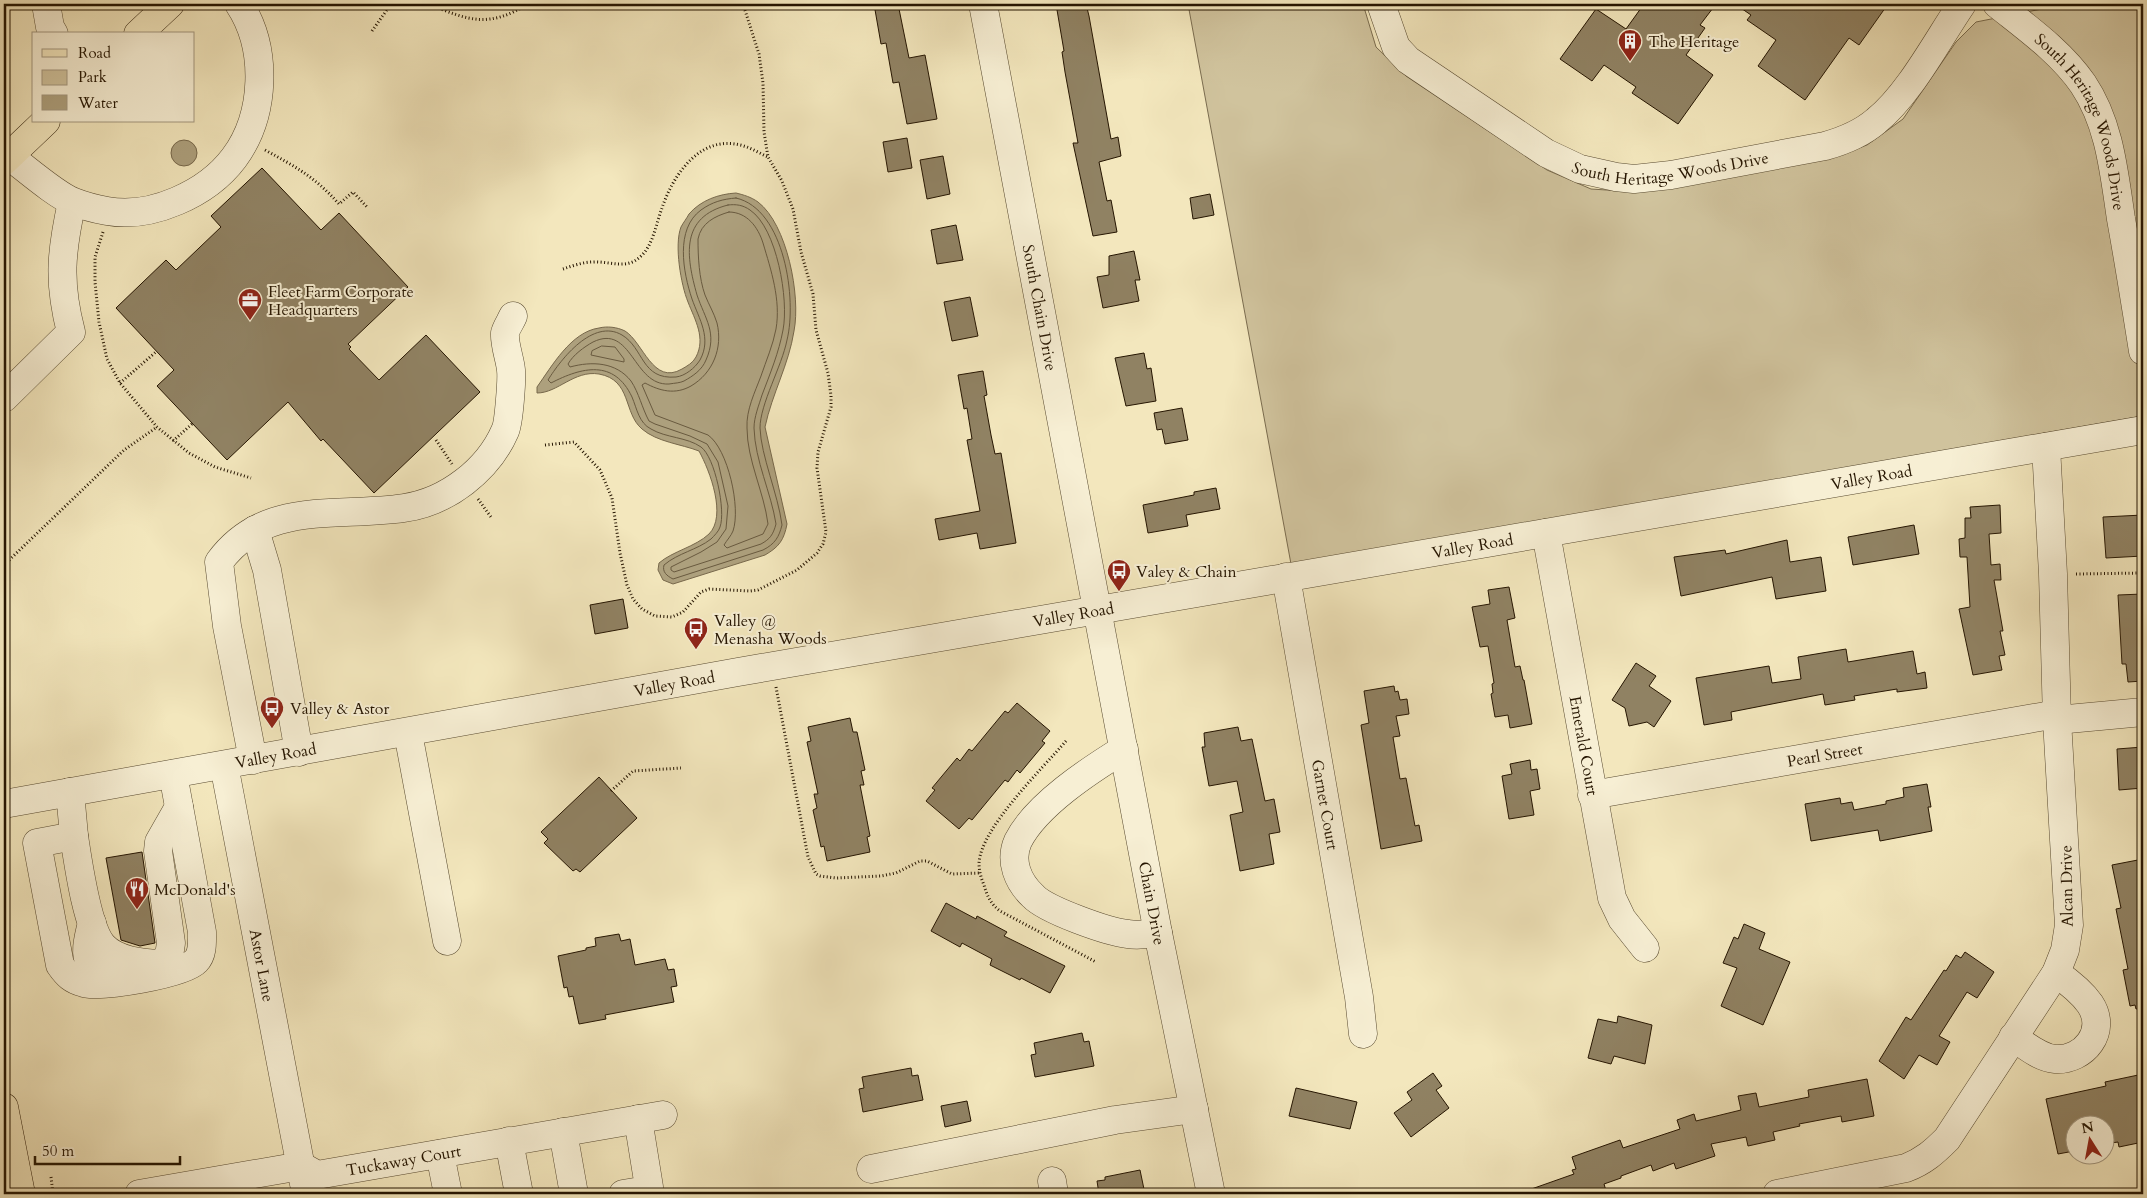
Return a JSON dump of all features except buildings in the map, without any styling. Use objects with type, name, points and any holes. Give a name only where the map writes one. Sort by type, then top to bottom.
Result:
[{"type":"main road","points":[[140,32],[170,4]]},
{"type":"main road","points":[[6,158],[45,122]]},
{"type":"main road","points":[[4,1107],[21,1194]]},
{"type":"street","points":[[46,4],[50,27],[53,32]]},
{"type":"street","points":[[6,158],[72,202],[108,211],[149,211],[182,200],[214,178],[234,158],[252,125],[258,95],[259,62],[253,32],[239,4]]},
{"type":"street","name":"South Chain Drive","points":[[983,4],[1096,611]]},
{"type":"street","name":"South Heritage Woods Drive","points":[[1381,4],[1396,47],[1419,69],[1546,153],[1563,162],[1598,174],[1634,178],[1671,175],[1825,146],[1865,130],[1897,101],[1962,4]]},
{"type":"street","name":"South Heritage Woods Drive","points":[[1997,4],[2050,47],[2072,70],[2083,84],[2101,118],[2111,154],[2143,351]]},
{"type":"street","points":[[4,398],[71,332],[61,283],[64,239],[72,202]]},
{"type":"street","points":[[252,760],[227,626],[219,562],[230,546],[255,530],[290,516],[404,508],[432,501],[465,483],[489,457],[506,429],[512,374],[505,332],[513,316]]},
{"type":"street","name":"Valley Road","points":[[4,804],[1286,577],[2143,430]]},
{"type":"street","name":"Alcan Drive","points":[[1777,1194],[1906,1168],[1920,1163],[1932,1155],[1947,1139],[2056,973],[2065,950],[2069,926],[2057,717],[2053,574],[2046,447]]},
{"type":"street","points":[[255,530],[266,570],[299,752]]},
{"type":"street","name":"Emerald Court","points":[[1546,533],[1612,898],[1622,919],[1646,948]]},
{"type":"street","name":"Garnet Court","points":[[1286,577],[1359,997],[1363,1034]]},
{"type":"street","name":"Chain Drive","points":[[1096,611],[1158,934],[1211,1194]]},
{"type":"street","name":"Pearl Street","points":[[1592,795],[2057,717],[2143,712]]},
{"type":"street","points":[[408,733],[447,942]]},
{"type":"street","points":[[1124,749],[1072,784],[1034,820],[1018,842],[1014,865],[1021,883],[1034,898],[1066,915],[1097,927],[1128,934],[1158,934]]},
{"type":"street","name":"Astor Lane","points":[[224,765],[306,1194]]},
{"type":"street","points":[[74,836],[37,843],[60,965],[69,978],[85,984],[115,983],[181,970],[196,961],[202,947],[202,932],[173,774]]},
{"type":"street","points":[[70,792],[74,836],[96,936],[103,947],[115,955],[138,962],[160,964],[169,956],[171,942],[158,851],[160,842],[179,807]]},
{"type":"street","points":[[69,978],[75,947],[89,910]]},
{"type":"street","points":[[2013,1038],[2053,1059],[2068,1058],[2083,1051],[2093,1039],[2096,1025],[2091,1006],[2077,989],[2056,973]]},
{"type":"street","points":[[871,1169],[1115,1120],[1194,1109]]},
{"type":"street","name":"Tuckaway Court","points":[[301,1166],[317,1175],[650,1117],[649,1187],[647,1190],[623,1194]]},
{"type":"street","points":[[563,1132],[574,1194]]},
{"type":"street","points":[[509,1142],[519,1194]]},
{"type":"street","points":[[440,1154],[448,1194]]},
{"type":"street","points":[[140,1194],[301,1166]]},
{"type":"path","points":[[372,31],[390,4]]},
{"type":"path","points":[[429,4],[464,19],[478,20],[501,16],[528,4]]},
{"type":"path","points":[[544,444],[574,442],[600,470],[612,498],[620,553],[632,599],[642,609],[655,616],[663,618],[683,612],[701,592],[709,589],[758,590],[797,570],[817,553],[823,544],[826,532],[817,468],[818,452],[831,408],[828,373],[816,330],[813,294],[801,252],[793,209],[782,181],[768,157],[764,132],[764,90],[759,54],[743,4]]},
{"type":"path","points":[[563,269],[595,261],[624,265],[640,258],[650,243],[669,191],[690,159],[702,150],[715,145],[729,143],[740,145],[768,157]]},
{"type":"path","points":[[258,145],[323,185],[339,204],[353,192],[367,207]]},
{"type":"path","points":[[105,223],[96,257],[95,282],[107,359],[120,383],[157,426],[189,454],[215,466],[251,478]]},
{"type":"path","points":[[120,383],[157,351]]},
{"type":"path","points":[[172,441],[193,423]]},
{"type":"path","points":[[4,565],[124,450],[157,426]]},
{"type":"path","points":[[436,440],[454,468]]},
{"type":"path","points":[[2053,574],[2143,573]]},
{"type":"path","points":[[772,667],[808,857],[816,874],[836,878],[881,876],[896,872],[920,861],[927,861],[952,874],[980,873]]},
{"type":"path","points":[[611,791],[633,771],[681,768]]},
{"type":"path","points":[[51,1177],[53,1194]]},
{"type":"green space","points":[[1188,4],[1363,4],[1376,47],[1406,76],[1547,170],[1591,189],[1622,191],[1834,157],[1867,145],[1903,119],[1956,42],[1976,22],[2067,4],[2143,4],[2143,416],[1291,564]]},
{"type":"water","points":[[184,140],[193,144],[197,153],[193,162],[184,166],[175,162],[171,153],[175,144]]},
{"type":"water","points":[[736,193],[755,200],[768,212],[784,243],[793,281],[796,316],[792,343],[765,427],[787,524],[780,542],[765,555],[673,584],[663,580],[658,570],[659,563],[709,534],[717,516],[717,505],[712,481],[699,451],[662,440],[642,429],[636,422],[622,390],[610,377],[599,374],[582,375],[545,392],[537,393],[537,387],[571,343],[589,331],[602,327],[625,331],[631,336],[649,361],[663,372],[672,373],[692,363],[699,350],[700,336],[685,295],[681,276],[678,244],[681,227],[689,214],[705,201],[717,196]]},
{"type":"place","name":"The Heritage","points":[[1630,62]]},
{"type":"place","name":"Fleet Farm Corporate Headquarters","points":[[250,321]]},
{"type":"place","name":"Valey & Chain","points":[[1119,592]]},
{"type":"place","name":"Valley @ Menasha Woods","points":[[696,650]]},
{"type":"place","name":"Valley & Astor","points":[[272,729]]},
{"type":"place","name":"McDonald's","points":[[137,910]]}]
